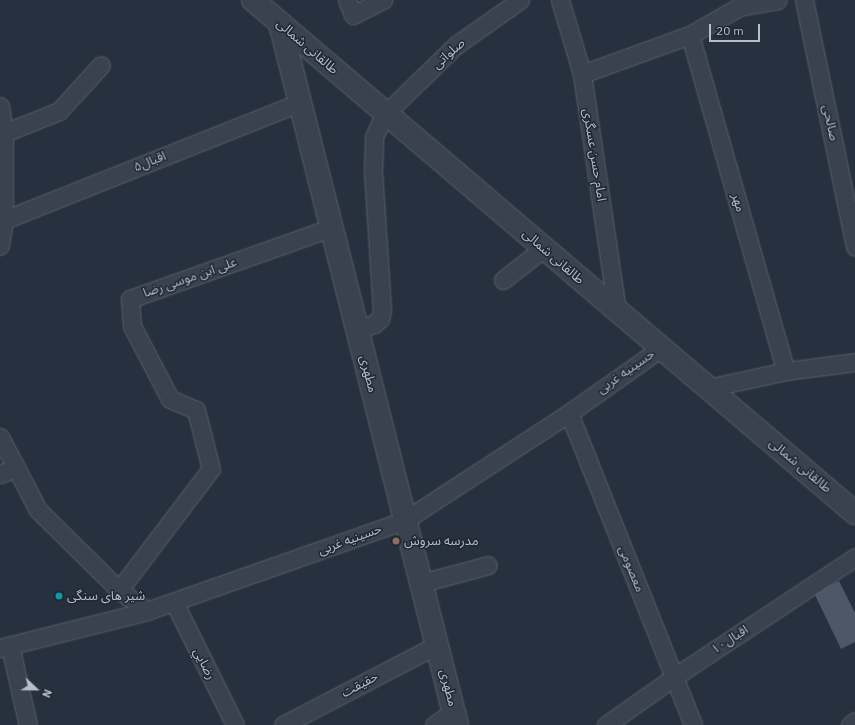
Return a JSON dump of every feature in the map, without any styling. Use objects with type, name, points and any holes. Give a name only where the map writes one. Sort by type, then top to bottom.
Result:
[{"type":"street","name":"طالقانی شمالی","points":[[252,0],[384,115],[544,248],[617,312],[855,512]]},
{"type":"street","points":[[347,0],[353,15],[383,0]]},
{"type":"street","name":"صلواتی","points":[[384,115],[456,45],[520,0]]},
{"type":"street","name":"امام حسن عسگری","points":[[560,0],[582,74],[617,312]]},
{"type":"street","points":[[582,74],[690,35],[739,7],[777,0]]},
{"type":"street","name":"صالحی","points":[[804,0],[855,247]]},
{"type":"street","name":"مطهری","points":[[280,23],[455,718]]},
{"type":"street","name":"مهر","points":[[690,35],[786,371]]},
{"type":"street","points":[[4,133],[59,110],[101,65]]},
{"type":"street","name":"اقبال۵","points":[[2,220],[300,102]]},
{"type":"street","points":[[0,106],[4,133],[0,246]]},
{"type":"street","points":[[357,328],[374,324],[380,319],[382,310],[373,170],[374,137],[384,115]]},
{"type":"street","name":"علی ابن موسی رضا","points":[[119,590],[211,469],[196,410],[170,399],[132,326],[130,299],[331,228]]},
{"type":"street","points":[[502,280],[544,248]]},
{"type":"street","name":"حسینیه غربی","points":[[5,647],[147,611],[405,520],[569,412],[661,348]]},
{"type":"street","points":[[708,388],[786,371],[855,362]]},
{"type":"street","name":"معصومی","points":[[569,412],[693,725]]},
{"type":"street","points":[[0,437],[38,510],[119,590],[147,611]]},
{"type":"street","points":[[0,474],[16,468]]},
{"type":"street","name":"اقبال۱۰","points":[[606,725],[674,677],[855,557]]},
{"type":"street","points":[[421,582],[488,565]]},
{"type":"street","name":"رضایي","points":[[174,602],[235,725]]},
{"type":"street","name":"حقیقت","points":[[283,725],[437,645]]},
{"type":"street","points":[[5,647],[28,725]]},
{"type":"street","points":[[434,725],[455,718]]},
{"type":"street","points":[[850,725],[855,721]]},
{"type":"building","points":[[839,581],[855,613],[855,642],[841,649],[814,593]]},
{"type":"place","name":"مدرسه سروش","points":[[396,541]]},
{"type":"place","name":"شیر های سنگی","points":[[59,596]]}]
